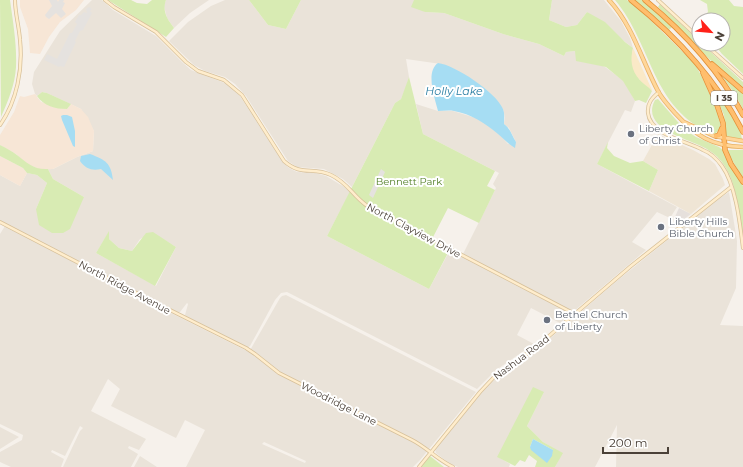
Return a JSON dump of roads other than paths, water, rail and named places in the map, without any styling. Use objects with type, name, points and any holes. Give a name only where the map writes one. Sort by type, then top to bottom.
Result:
[{"type":"highway","name":"I 35","points":[[631,0],[655,21],[700,66],[726,101],[743,132]]},
{"type":"highway","name":"I 35","points":[[645,0],[686,37],[705,59],[733,96],[743,115]]},
{"type":"highway","points":[[705,59],[743,92]]},
{"type":"highway","points":[[700,66],[716,102],[723,126],[724,145],[728,157],[743,182]]},
{"type":"highway","points":[[716,136],[720,133],[723,126]]},
{"type":"main road","points":[[610,0],[629,28],[659,92],[692,131],[702,137],[724,145],[743,147]]},
{"type":"main road","points":[[684,122],[716,136],[742,141]]},
{"type":"street","points":[[0,125],[12,103],[20,72],[20,46],[15,0]]},
{"type":"street","name":"North Clayview Drive","points":[[106,0],[114,7],[156,32],[186,62],[198,71],[224,80],[234,86],[242,94],[284,161],[291,167],[298,170],[323,172],[332,176],[346,184],[359,200],[366,205],[575,314]]},
{"type":"street","points":[[658,0],[691,31]]},
{"type":"street","points":[[714,52],[743,78]]},
{"type":"street","points":[[659,92],[650,100],[648,117],[661,132],[702,149],[720,163],[725,171],[731,187],[738,213],[743,248]]},
{"type":"street","name":"Nashua Road","points":[[418,467],[484,387],[494,378],[535,348],[631,266],[731,187]]},
{"type":"street","name":"North Ridge Avenue","points":[[0,222],[250,350]]},
{"type":"street","name":"Woodridge Lane","points":[[250,350],[279,374],[412,440],[453,467]]},
{"type":"water","name":"Holly Lake","points":[[438,63],[454,69],[474,80],[499,102],[503,109],[504,124],[516,142],[515,148],[488,126],[472,117],[460,112],[438,111],[431,79],[434,67]]},
{"type":"water","points":[[61,116],[72,117],[75,131],[75,147],[73,146],[62,120]]},
{"type":"water","points":[[90,154],[104,160],[107,163],[111,170],[113,180],[101,169],[89,169],[82,164],[80,161],[81,156]]},
{"type":"water","points":[[533,439],[553,450],[552,456],[547,463],[531,450],[530,447]]},
{"type":"place","name":"Liberty Church of Christ","points":[[631,134]]},
{"type":"place","name":"Liberty Hills Bible Church","points":[[661,227]]},
{"type":"place","name":"Bethel Church of Liberty","points":[[547,320]]},
{"type":"park label","name":"Bennett Park","points":[[409,181]]}]
